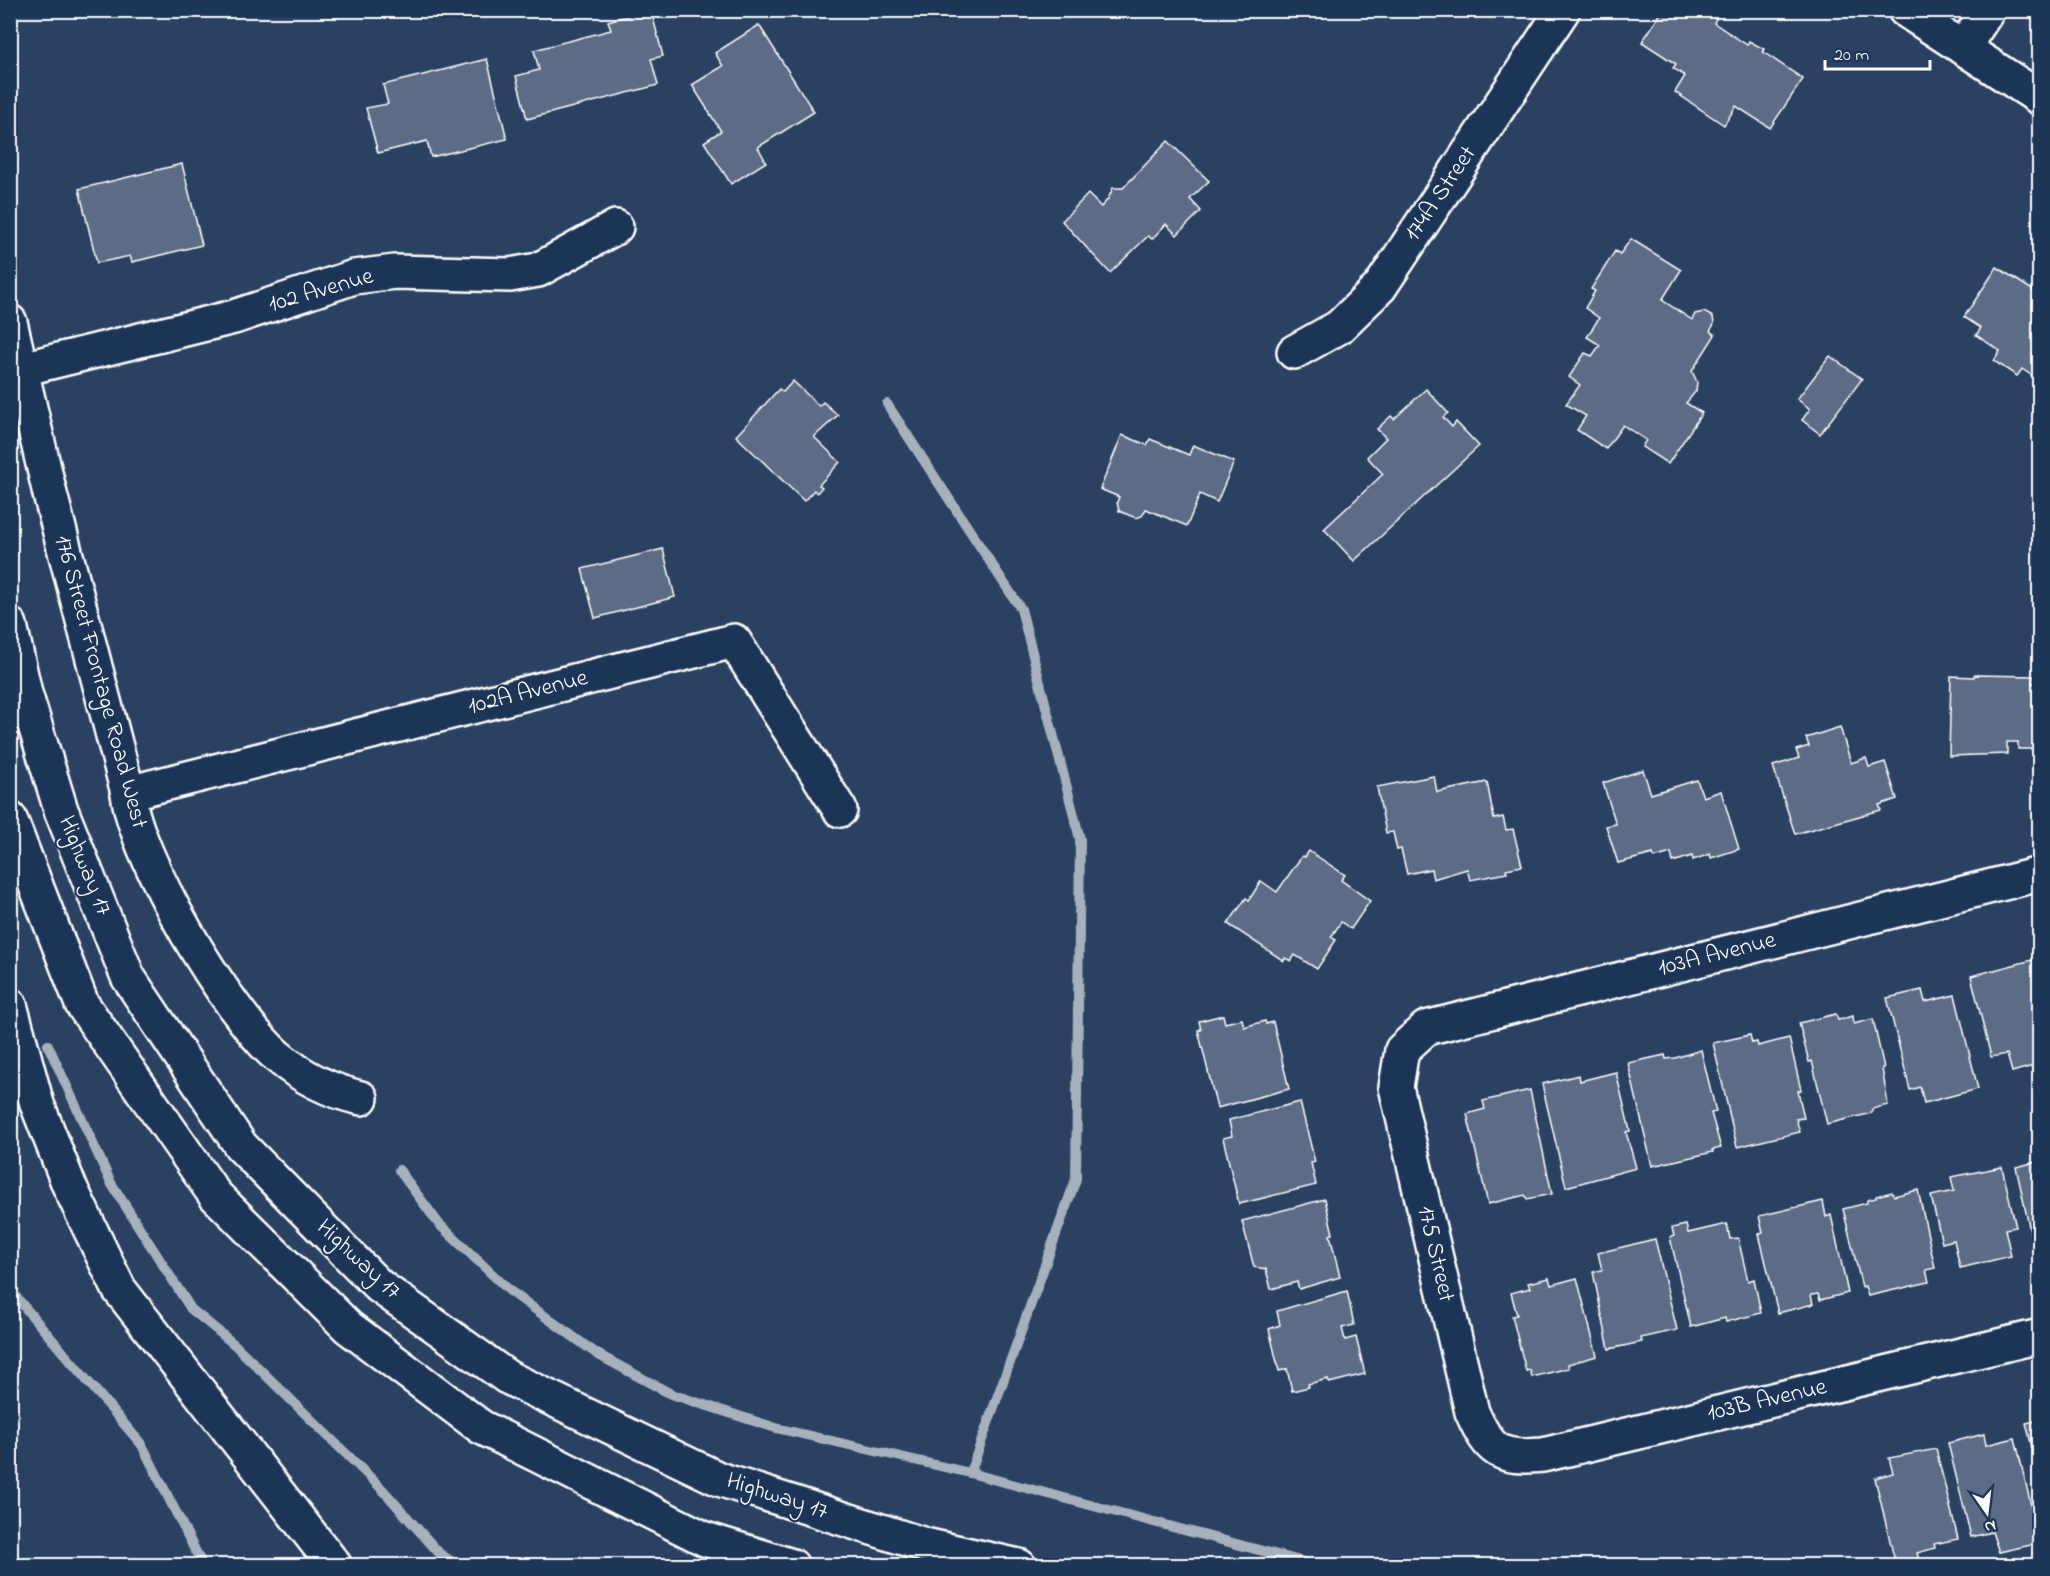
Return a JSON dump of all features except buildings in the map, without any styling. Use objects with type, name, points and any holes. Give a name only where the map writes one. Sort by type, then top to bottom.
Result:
[{"type":"main road","name":"174A Street","points":[[1294,352],[1340,327],[1380,287],[1563,10]]},
{"type":"main road","points":[[1905,10],[2040,98]]},
{"type":"main road","points":[[1963,48],[1988,10]]},
{"type":"main road","name":"102 Avenue","points":[[22,369],[234,317],[354,277],[394,272],[510,275],[538,270],[616,227]]},
{"type":"main road","name":"176 Street Frontage Road West","points":[[10,322],[50,494],[128,793],[130,812],[145,849],[183,925],[222,989],[252,1030],[277,1056],[298,1071],[331,1091],[361,1098]]},
{"type":"main road","name":"Highway 17","points":[[10,625],[25,693],[61,810],[128,977],[241,1146],[379,1286],[507,1377],[719,1479],[925,1545],[1019,1566]]},
{"type":"main road","name":"102A Avenue","points":[[128,793],[734,641],[840,810]]},
{"type":"main road","points":[[10,819],[82,1004],[215,1196],[348,1327],[481,1427],[705,1539],[792,1566]]},
{"type":"main road","name":"103A Avenue","points":[[1402,1050],[1426,1028],[2040,874]]},
{"type":"main road","points":[[10,1005],[37,1104],[69,1185],[119,1289],[335,1566]]},
{"type":"main road","name":"175 Street","points":[[1402,1050],[1396,1087],[1472,1412],[1483,1438],[1495,1451]]},
{"type":"main road","name":"103B Avenue","points":[[1495,1451],[1516,1457],[1543,1455],[2040,1336]]},
{"type":"waterway","points":[[887,404],[1021,609],[1080,839],[1076,1179],[970,1473]]},
{"type":"waterway","points":[[48,1045],[111,1183],[191,1309],[235,1345],[382,1489],[440,1554],[458,1566]]},
{"type":"waterway","points":[[399,1170],[439,1224],[510,1291],[597,1354],[671,1394],[776,1428],[970,1473],[1319,1566]]},
{"type":"waterway","points":[[10,1290],[142,1445],[203,1566]]}]
